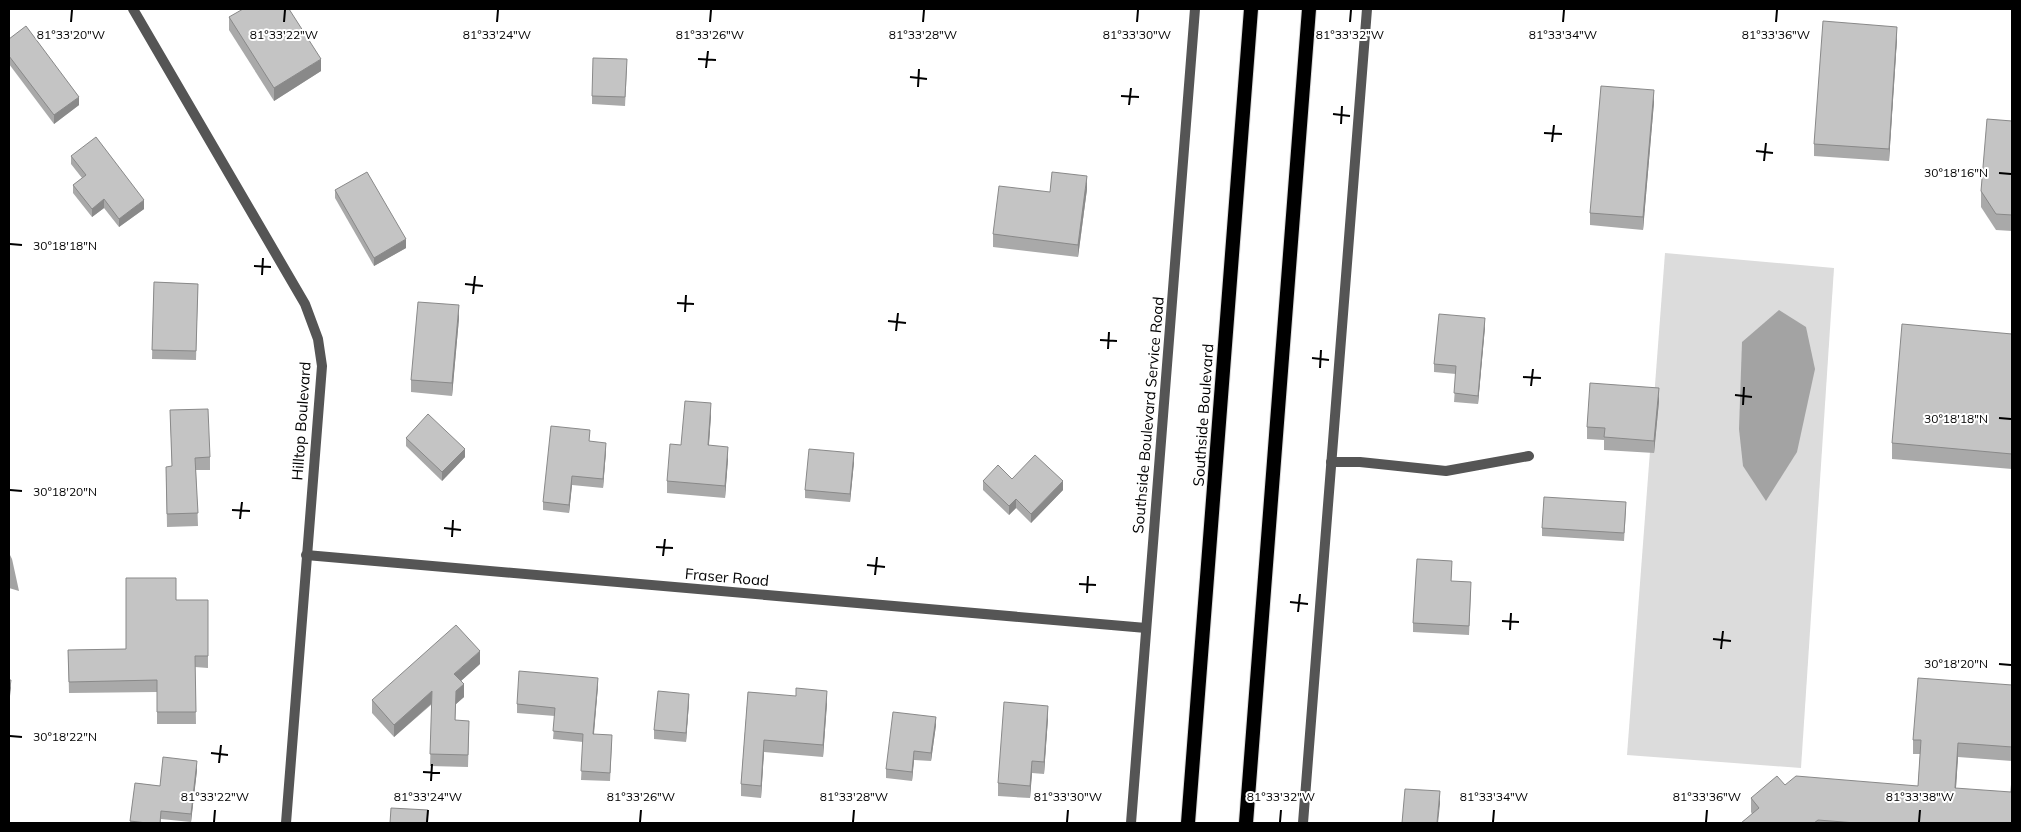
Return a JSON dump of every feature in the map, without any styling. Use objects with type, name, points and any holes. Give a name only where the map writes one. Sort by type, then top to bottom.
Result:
[{"type":"highway","name":"Southside Boulevard","points":[[1188,823],[1251,9]]},
{"type":"highway","points":[[1246,823],[1309,9]]},
{"type":"street","name":"Hilltop Boulevard","points":[[133,9],[305,304],[318,339],[322,366],[286,823]]},
{"type":"street","name":"Southside Boulevard Service Road","points":[[1131,823],[1195,9]]},
{"type":"street","points":[[1303,823],[1367,9]]},
{"type":"street","points":[[1331,462],[1360,462],[1446,471],[1529,456]]},
{"type":"street","name":"Fraser Road","points":[[306,555],[1146,628]]},
{"type":"shaded area","points":[[1665,253],[1834,268],[1801,768],[1627,755]]},
{"type":"shaded area","points":[[1779,310],[1806,327],[1815,369],[1797,452],[1766,501],[1743,466],[1739,429],[1742,342]]},
{"type":"shaded area","points":[[9,553],[12,559],[19,591],[9,588]]},
{"type":"building","points":[[243,9],[289,9],[321,59],[274,88],[229,17]]},
{"type":"building","points":[[1823,21],[1897,27],[1889,149],[1814,144]]},
{"type":"building","points":[[26,26],[79,97],[54,115],[9,56],[9,39]]},
{"type":"building","points":[[593,58],[627,59],[625,97],[592,96]]},
{"type":"building","points":[[1601,86],[1654,90],[1643,217],[1590,213]]},
{"type":"building","points":[[1987,119],[2012,121],[2012,215],[1996,214],[1981,191]]},
{"type":"building","points":[[96,137],[144,200],[119,219],[104,199],[92,209],[73,185],[86,175],[71,156]]},
{"type":"building","points":[[367,172],[406,239],[374,258],[335,190]]},
{"type":"building","points":[[1052,172],[1087,176],[1078,245],[993,234],[999,186],[1050,192]]},
{"type":"building","points":[[154,282],[198,284],[196,351],[152,350]]},
{"type":"building","points":[[418,302],[459,305],[452,383],[411,380]]},
{"type":"building","points":[[1439,314],[1485,318],[1478,396],[1454,393],[1456,366],[1434,364]]},
{"type":"building","points":[[1902,324],[2012,334],[2012,454],[1892,443]]},
{"type":"building","points":[[1590,383],[1659,388],[1654,441],[1604,437],[1605,428],[1587,427]]},
{"type":"building","points":[[685,401],[711,403],[708,445],[728,447],[725,486],[667,481],[670,444],[681,445]]},
{"type":"building","points":[[208,409],[210,457],[195,458],[198,513],[167,514],[166,467],[172,466],[170,410]]},
{"type":"building","points":[[428,414],[465,449],[442,472],[406,438]]},
{"type":"building","points":[[551,426],[590,430],[589,441],[606,443],[603,479],[572,476],[569,505],[543,502]]},
{"type":"building","points":[[809,449],[854,453],[850,494],[805,490]]},
{"type":"building","points":[[1035,455],[1063,481],[1031,514],[1016,499],[1009,506],[983,481],[998,465],[1012,479]]},
{"type":"building","points":[[1544,497],[1626,502],[1624,533],[1542,528]]},
{"type":"building","points":[[1417,559],[1452,561],[1451,581],[1471,582],[1469,626],[1413,623]]},
{"type":"building","points":[[126,578],[176,578],[176,600],[208,600],[208,656],[195,656],[196,712],[157,712],[157,680],[69,682],[68,650],[126,649]]},
{"type":"building","points":[[456,625],[480,651],[454,674],[464,684],[456,691],[455,720],[469,721],[468,755],[430,754],[432,691],[394,725],[372,700]]},
{"type":"building","points":[[519,671],[598,678],[593,734],[612,735],[610,773],[581,771],[583,734],[553,731],[555,708],[517,704]]},
{"type":"building","points":[[1918,678],[2012,685],[2012,747],[1958,743],[1955,788],[2011,792],[2012,777],[2012,823],[1856,823],[1818,820],[1814,823],[1741,823],[1759,808],[1751,798],[1777,776],[1785,785],[1796,776],[1918,786],[1921,740],[1913,740]]},
{"type":"building","points":[[796,688],[827,691],[823,745],[764,740],[761,786],[741,784],[748,692],[796,696]]},
{"type":"building","points":[[658,691],[689,694],[686,733],[654,730]]},
{"type":"building","points":[[1004,702],[1048,706],[1044,762],[1032,761],[1030,786],[998,783]]},
{"type":"building","points":[[893,712],[936,717],[931,753],[914,751],[912,772],[886,769]]},
{"type":"building","points":[[163,757],[197,761],[191,814],[161,811],[160,823],[130,821],[135,783],[160,786]]},
{"type":"building","points":[[1405,789],[1440,791],[1437,823],[1402,823]]},
{"type":"building","points":[[391,808],[428,810],[427,823],[390,823]]}]
